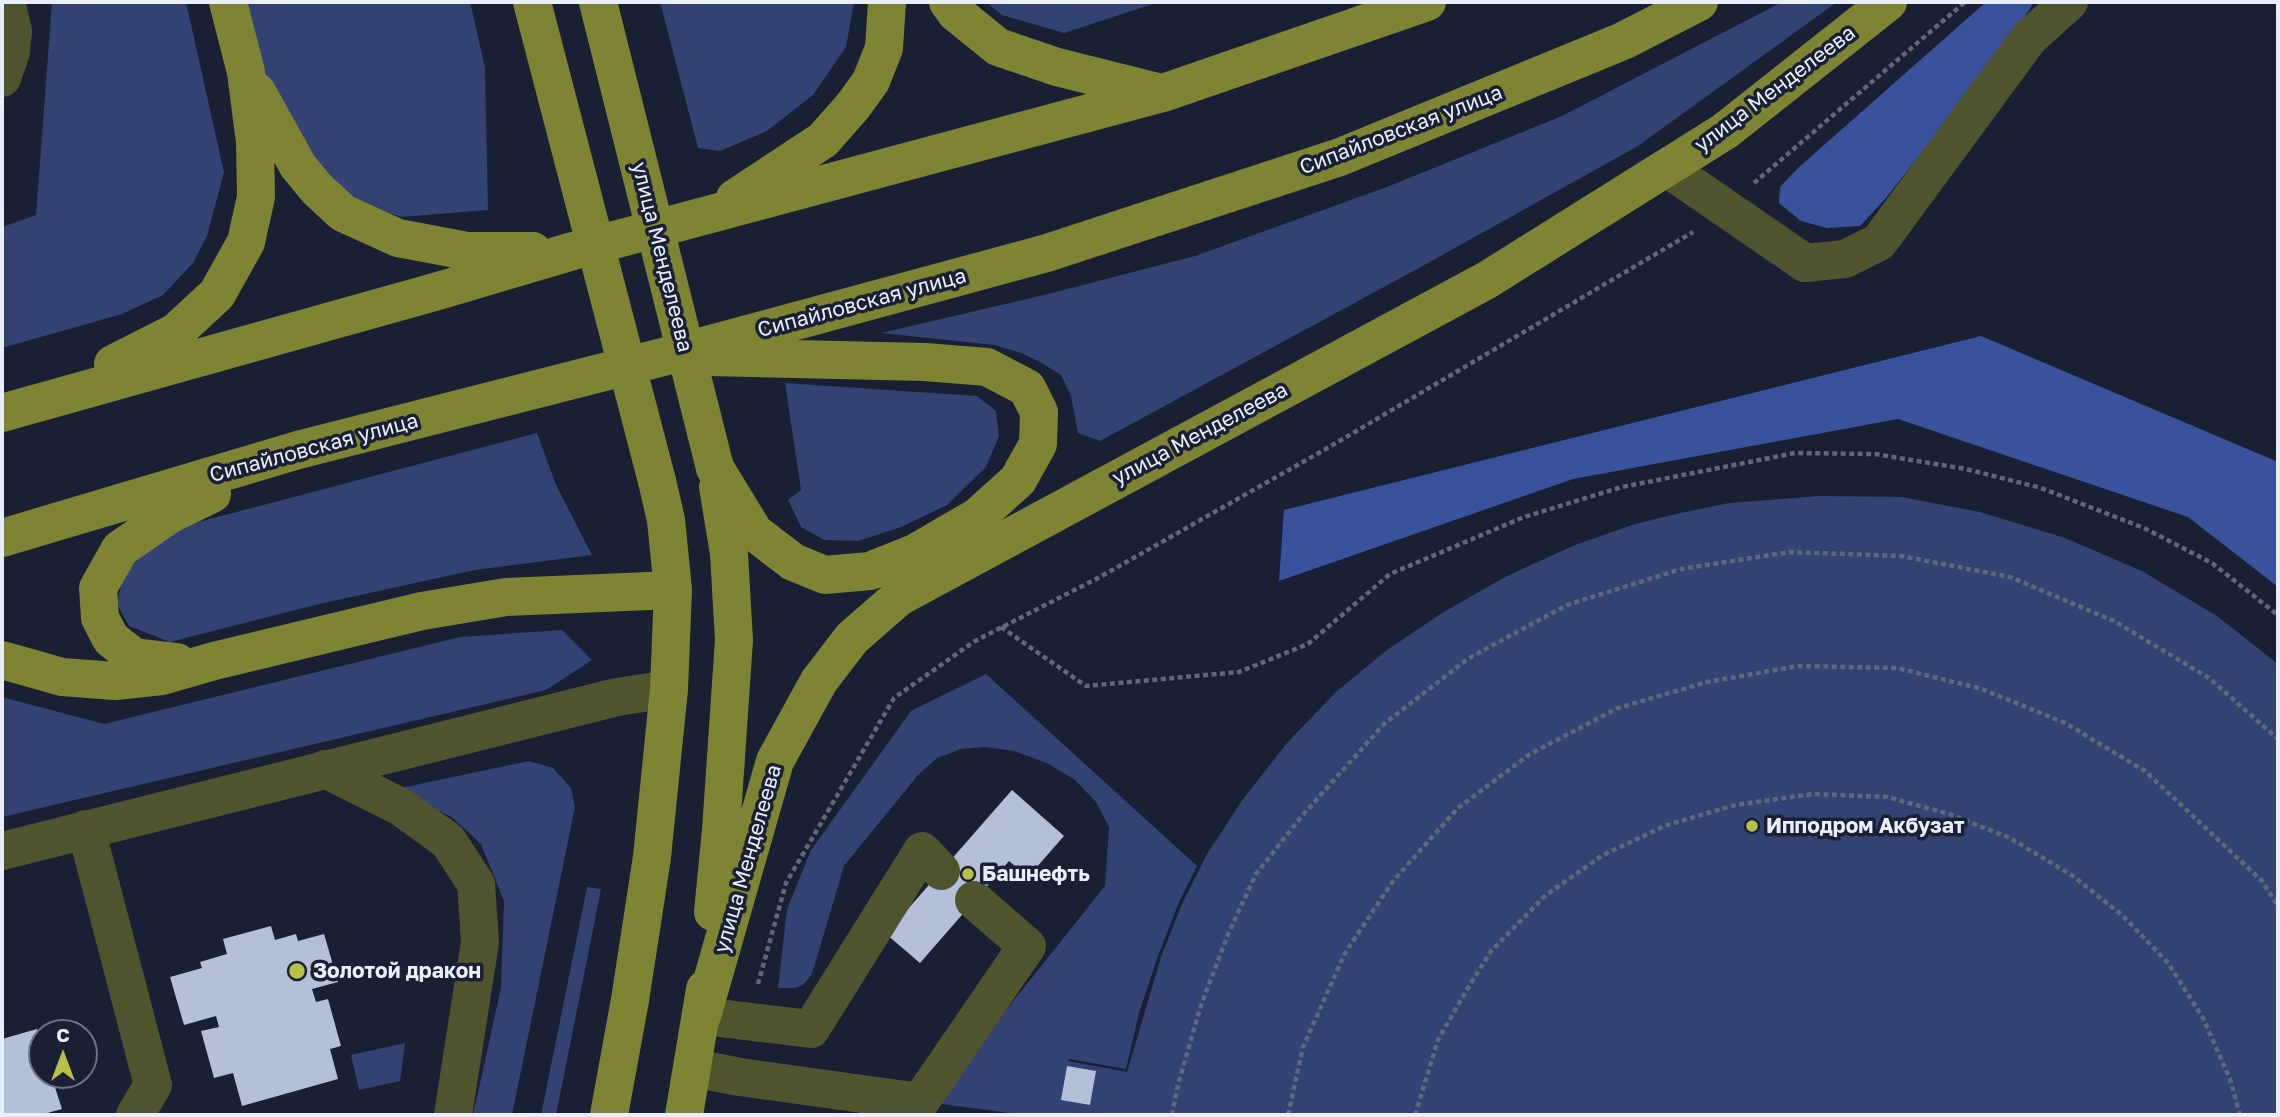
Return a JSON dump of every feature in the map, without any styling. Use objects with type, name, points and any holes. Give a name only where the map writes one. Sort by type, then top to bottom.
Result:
[{"type":"main road","points":[[16,409],[176,332],[217,294],[246,242],[256,197],[255,142],[247,72],[228,2]]},
{"type":"main road","points":[[532,2],[667,520],[673,590],[669,689],[652,857],[609,1115]]},
{"type":"main road","name":"улица Менделеева","points":[[598,2],[715,468],[729,554],[734,640],[722,830],[702,1016],[684,1115]]},
{"type":"main road","points":[[708,216],[823,140],[853,106],[871,81],[884,48],[887,2]]},
{"type":"main road","points":[[948,2],[956,13],[998,47],[1057,67],[1163,93]]},
{"type":"main road","points":[[16,409],[573,251],[1163,93],[1427,2]]},
{"type":"main road","name":"Сипайловская улица","points":[[2,538],[299,450],[1046,253],[1340,157],[1623,41],[1699,2]]},
{"type":"main road","name":"улица Менделеева","points":[[702,1016],[775,761],[819,681],[852,638],[898,597],[1486,280],[1725,131],[1888,2]]},
{"type":"main road","points":[[247,72],[299,166],[317,189],[343,213],[398,238],[467,251],[573,251]]},
{"type":"main road","points":[[663,356],[925,362],[987,367],[1027,388],[1039,412],[1038,444],[1018,480],[977,517],[915,552],[870,571],[825,575],[793,562],[754,532],[715,468]]},
{"type":"main road","points":[[214,661],[172,663],[134,657],[111,639],[100,618],[98,588],[120,549],[169,515],[299,450]]},
{"type":"main road","points":[[2,660],[62,677],[115,681],[162,676],[422,611],[506,597],[673,590]]},
{"type":"street","points":[[2,78],[11,52],[13,31],[6,2]]},
{"type":"street","points":[[1667,168],[1805,263],[1845,259],[1879,242],[2029,38],[2052,2]]},
{"type":"street","points":[[2029,38],[2069,2]]},
{"type":"street","points":[[2,850],[617,697],[669,689]]},
{"type":"street","points":[[325,769],[401,807],[448,841],[476,884],[480,942],[453,1115]]},
{"type":"street","points":[[86,829],[153,1085],[135,1115]]},
{"type":"street","points":[[702,1016],[811,1029],[922,852],[941,871]]},
{"type":"street","points":[[693,1068],[920,1102],[1027,946],[974,900]]},
{"type":"path","points":[[748,1020],[786,883],[894,698],[975,641],[1100,577],[1331,446],[1705,225],[1965,2]]},
{"type":"path","points":[[1001,627],[1087,686],[1239,672],[1308,644],[1390,574],[1524,517],[1622,487],[1795,453],[1875,454],[1966,468],[2041,488],[2144,528],[2212,563],[2278,615]]},
{"type":"path","points":[[1172,1115],[1201,1005],[1228,932],[1256,874],[1301,817],[1384,724],[1469,658],[1567,605],[1681,569],[1790,552],[1901,556],[2010,577],[2114,621],[2209,678],[2278,739]]},
{"type":"path","points":[[1288,1115],[1303,1047],[1345,953],[1393,881],[1458,808],[1530,754],[1618,708],[1706,682],[1798,666],[1897,668],[1982,689],[2065,723],[2145,771],[2262,881],[2278,906]]},
{"type":"path","points":[[1415,1115],[1438,1040],[1466,992],[1491,951],[1546,895],[1603,855],[1667,825],[1735,805],[1813,794],[1886,797],[1949,814],[2010,838],[2073,876],[2122,915],[2168,964],[2203,1018],[2230,1079],[2240,1115]]},
{"type":"shaded area","points":[[52,2],[186,2],[224,172],[207,236],[193,263],[163,295],[122,314],[2,348],[2,227],[36,215]]},
{"type":"shaded area","points":[[245,2],[470,2],[485,67],[488,210],[401,217],[336,194],[265,82]]},
{"type":"shaded area","points":[[660,2],[854,2],[846,47],[813,95],[767,131],[720,151],[698,148]]},
{"type":"shaded area","points":[[986,2],[1159,2],[1064,33],[1002,15]]},
{"type":"shaded area","points":[[1782,2],[1837,2],[1638,146],[1100,441],[1078,433],[1071,396],[1061,375],[1040,362],[994,345],[881,333],[1195,256],[1387,187],[1562,116]]},
{"type":"shaded area","points":[[1986,2],[2034,2],[2010,40],[1886,198],[1860,226],[1827,228],[1801,221],[1779,203],[1780,187],[1798,168]]},
{"type":"shaded area","points":[[1981,336],[2278,462],[2278,587],[2188,517],[1898,419],[1573,479],[1279,581],[1284,510]]},
{"type":"shaded area","points":[[785,383],[977,396],[996,411],[999,436],[986,467],[947,505],[901,527],[858,541],[824,540],[801,527],[788,500],[801,490]]},
{"type":"shaded area","points":[[537,433],[556,485],[592,555],[475,570],[319,604],[170,642],[129,626],[117,604],[123,576],[139,552],[191,524]]},
{"type":"shaded area","name":"Ипподром Акбузат","points":[[1820,496],[1902,497],[1980,512],[2065,538],[2142,571],[2217,616],[2278,664],[2278,1115],[1025,1115],[934,1103],[1105,886],[1109,827],[1096,802],[1075,780],[1047,763],[1014,751],[985,747],[961,749],[937,758],[918,775],[844,866],[812,974],[803,985],[778,988],[787,909],[811,850],[911,711],[986,674],[1197,866],[1179,902],[1158,956],[1139,1013],[1126,1069],[1069,1059],[1068,1061],[1127,1072],[1161,957],[1182,904],[1207,854],[1243,799],[1287,743],[1337,691],[1387,650],[1442,613],[1505,577],[1575,545],[1635,524],[1729,503]]},
{"type":"shaded area","points":[[562,630],[592,660],[546,690],[2,817],[2,697],[104,724],[460,637]]},
{"type":"shaded area","points":[[529,761],[553,768],[571,788],[575,807],[512,1115],[473,1115],[501,988],[504,901],[481,844],[453,818],[396,789]]},
{"type":"shaded area","points":[[587,887],[601,889],[556,1115],[541,1115]]},
{"type":"shaded area","points":[[405,1043],[400,1081],[359,1090],[351,1055]]},
{"type":"building","name":"Башнефть","points":[[1012,790],[1064,836],[1028,877],[1009,861],[920,963],[886,934]]},
{"type":"building","points":[[271,926],[275,940],[296,934],[298,941],[324,934],[338,982],[312,989],[316,1002],[328,999],[341,1046],[330,1049],[338,1079],[242,1106],[233,1073],[214,1078],[201,1031],[219,1027],[216,1016],[184,1025],[170,977],[202,968],[200,962],[227,954],[223,939]]},
{"type":"building","points":[[28,1032],[28,1089],[56,1089],[62,1109],[40,1115],[2,1115],[2,1039]]},
{"type":"building","points":[[1067,1066],[1096,1071],[1090,1105],[1061,1100]]},
{"type":"place","name":"Ипподром Акбузат","points":[[1752,826]]},
{"type":"place","name":"Башнефть","points":[[968,874]]},
{"type":"place","name":"Золотой дракон","points":[[297,971]]}]
